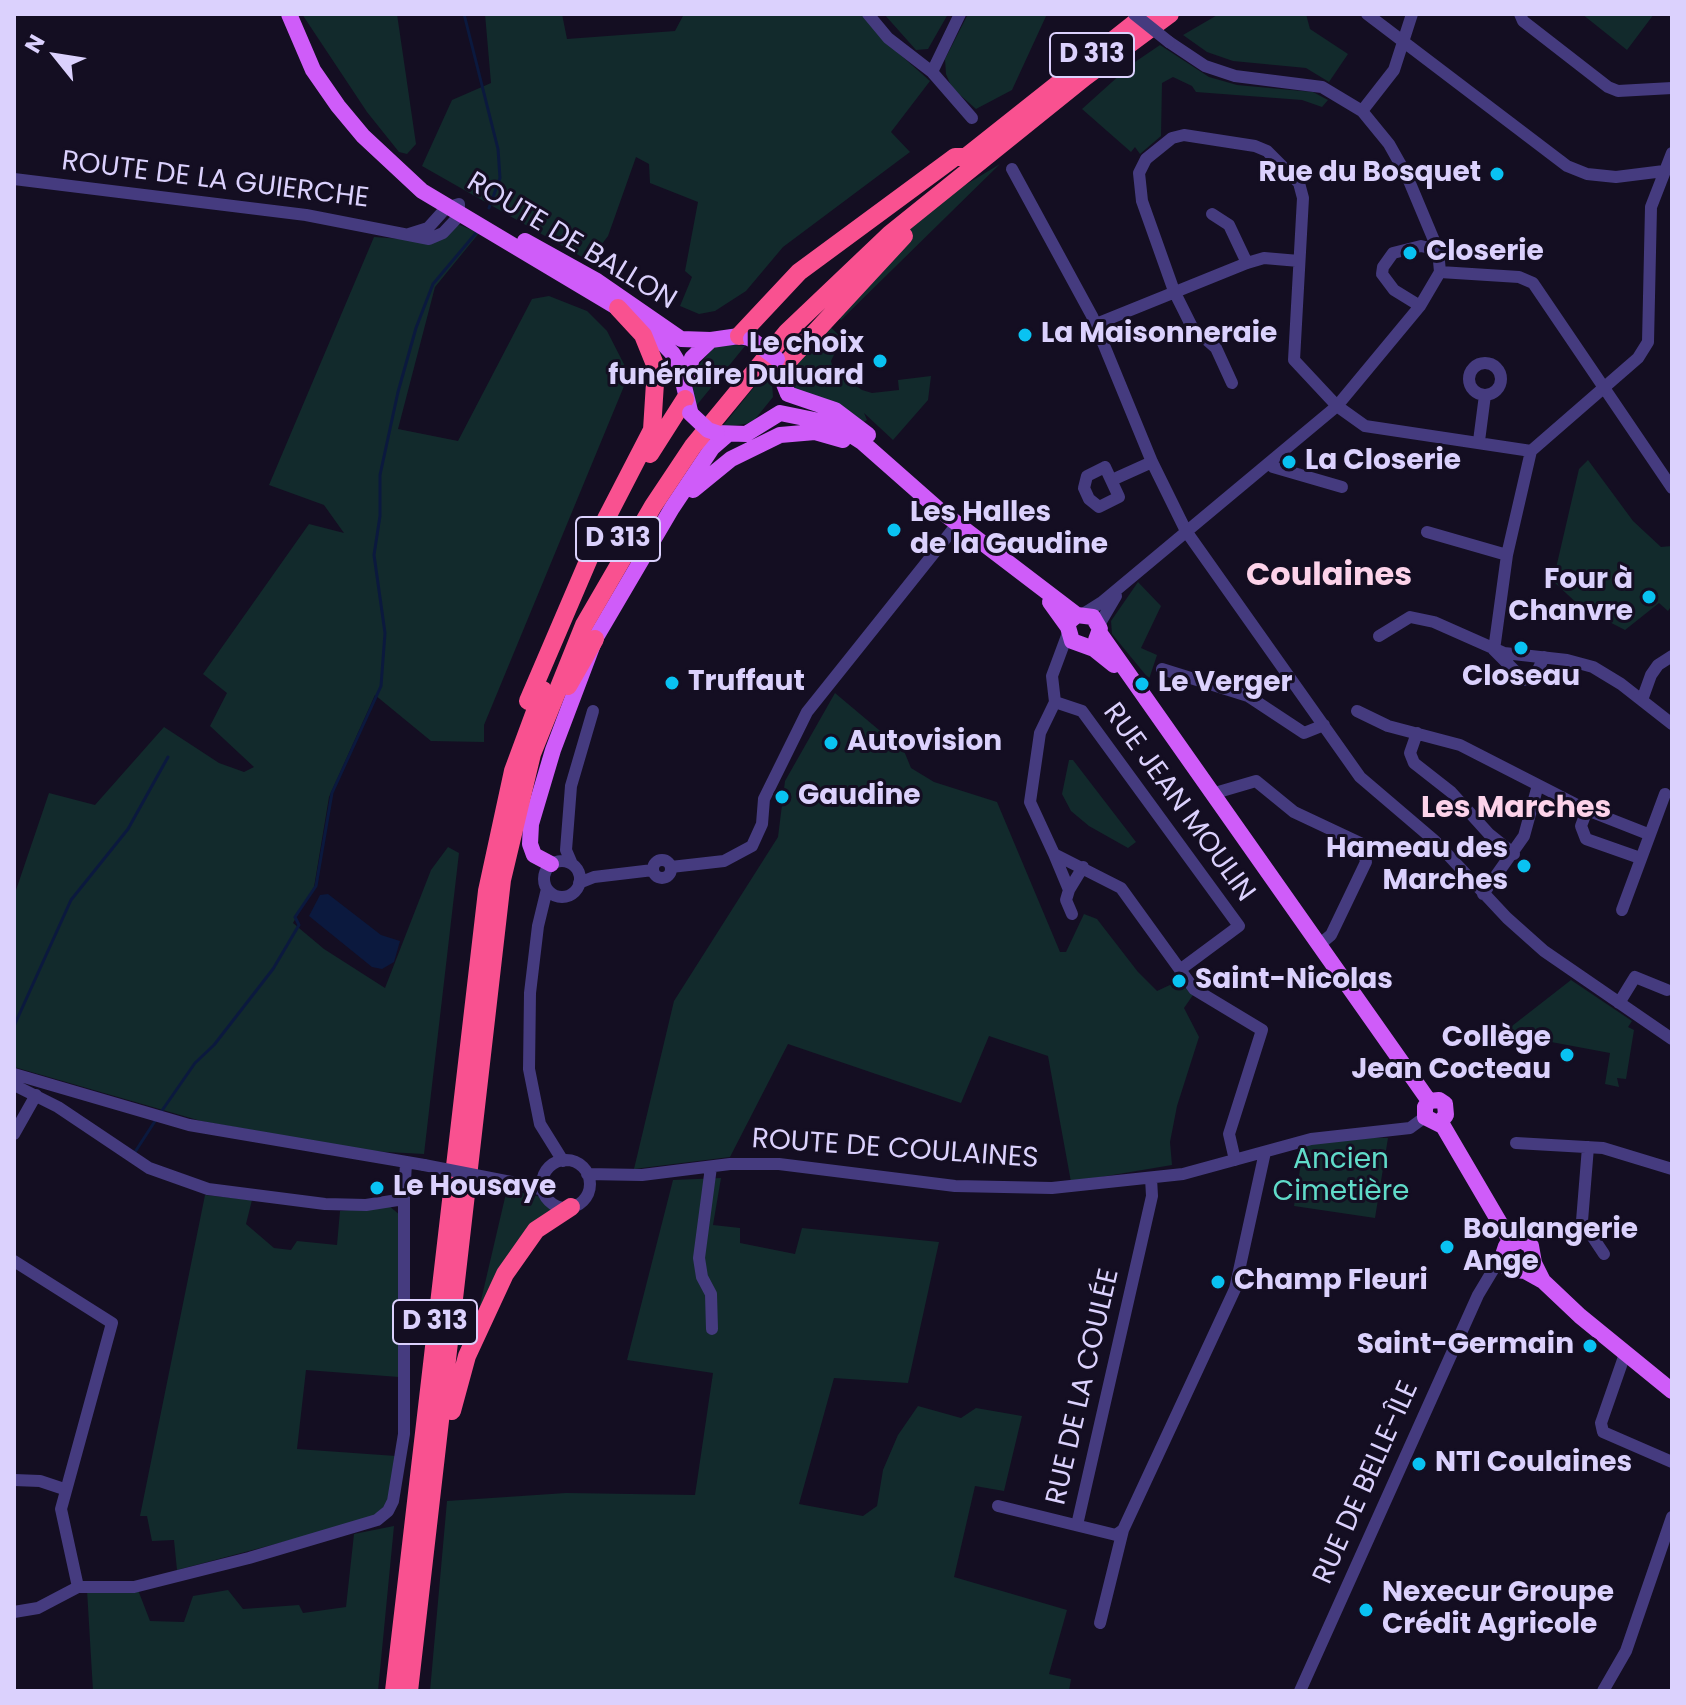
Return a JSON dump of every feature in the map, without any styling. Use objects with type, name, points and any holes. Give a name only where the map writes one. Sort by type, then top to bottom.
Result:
[{"type":"highway","name":"D 313","points":[[409,1691],[502,880],[531,717],[572,621],[621,534],[683,440],[726,383],[786,315],[853,252],[966,157],[1146,14]]},
{"type":"highway","name":"D 313","points":[[394,1691],[478,953],[492,862],[520,773],[584,625],[653,506],[716,414],[787,332],[837,282],[951,185],[1085,77],[1170,14]]},
{"type":"highway","points":[[745,337],[799,272],[955,157],[966,157]]},
{"type":"highway","points":[[780,371],[910,229],[947,196],[951,185]]},
{"type":"highway","points":[[595,639],[520,773],[509,761],[544,658],[614,503],[647,443],[657,383],[656,367],[643,335],[618,308]]},
{"type":"highway","points":[[614,503],[688,406]]},
{"type":"highway","points":[[423,1572],[448,1426],[467,1356],[488,1307],[521,1249],[545,1221],[562,1216],[571,1207]]},
{"type":"main road","name":"ROUTE DE BALLON","points":[[289,14],[313,70],[363,136],[408,176],[455,209],[618,308],[656,336],[673,354],[685,374]]},
{"type":"main road","name":"ROUTE DE BALLON","points":[[455,209],[597,281],[681,339],[711,340]]},
{"type":"main road","points":[[913,488],[862,442],[834,424],[780,413],[746,434],[722,434],[696,421],[688,406],[685,374],[692,358],[711,340],[745,337],[780,371],[788,394],[835,410],[858,426],[942,503],[958,523]]},
{"type":"main road","points":[[772,418],[782,399],[780,371]]},
{"type":"main road","points":[[672,508],[731,459],[768,440],[803,431],[842,439],[913,488],[1035,586],[1074,622],[1083,646],[1110,660],[1149,701]]},
{"type":"main road","points":[[568,866],[534,855],[530,844],[531,824],[553,750],[595,639],[672,508],[722,434]]},
{"type":"main road","points":[[1074,622],[1093,617],[1320,944],[1432,1113],[1506,1249],[1505,1265],[1524,1269],[1543,1281],[1672,1391]]},
{"type":"main road","points":[[1083,646],[1095,641],[1099,629]]},
{"type":"main road","points":[[1506,1249],[1521,1240],[1531,1246],[1524,1269]]},
{"type":"street","points":[[868,14],[888,38],[932,72],[972,118]]},
{"type":"street","points":[[932,72],[960,14]]},
{"type":"street","points":[[1069,890],[1030,802],[1040,733],[1055,702],[1051,690],[1056,662],[1074,622],[1337,406],[1420,306],[1440,272],[1438,250],[1389,144],[1362,111],[1322,87],[1235,76],[1205,66],[1134,14]]},
{"type":"street","points":[[1367,14],[1567,166],[1587,174],[1616,177],[1664,171]]},
{"type":"street","points":[[1362,111],[1394,70],[1412,14]]},
{"type":"street","points":[[1520,14],[1523,21],[1608,87],[1618,91],[1672,88]]},
{"type":"street","points":[[1232,383],[1216,348],[1192,327],[1174,291],[1142,201],[1139,173],[1146,159],[1172,138],[1184,135],[1255,146],[1267,151],[1299,183],[1303,198],[1294,360],[1337,406],[1365,426],[1531,451]]},
{"type":"street","points":[[1494,650],[1507,555],[1531,451],[1638,358],[1648,342],[1651,207],[1672,153]]},
{"type":"street","points":[[1012,169],[1096,324],[1152,462],[1186,531],[1360,777],[1435,841],[1483,894],[1544,951],[1672,1039]]},
{"type":"street","name":"ROUTE DE LA GUIERCHE","points":[[14,179],[306,215],[436,237],[455,209]]},
{"type":"street","points":[[1212,214],[1229,225],[1247,263]]},
{"type":"street","points":[[1420,306],[1394,290],[1382,274],[1383,267],[1393,253],[1421,246],[1438,250]]},
{"type":"street","points":[[1096,324],[1247,263],[1264,258],[1299,261]]},
{"type":"street","points":[[1440,272],[1519,277],[1533,283],[1672,488]]},
{"type":"street","points":[[1479,441],[1485,395]]},
{"type":"street","points":[[1112,480],[1152,462]]},
{"type":"street","points":[[1269,463],[1342,487]]},
{"type":"street","points":[[14,1074],[189,1125],[516,1183],[545,1179],[563,1161],[549,1140],[536,1110],[529,1069],[530,993],[538,926],[547,889],[544,874],[568,866],[594,877],[653,870],[662,860],[671,867],[724,861],[752,846],[762,824],[764,799],[807,712],[958,523]]},
{"type":"street","points":[[1427,532],[1507,555]]},
{"type":"street","points":[[1099,629],[1135,571]]},
{"type":"street","points":[[1379,636],[1410,617],[1434,622],[1494,650],[1593,667],[1672,724]]},
{"type":"street","points":[[1056,662],[1083,646]]},
{"type":"street","points":[[1494,650],[1524,680],[1536,674],[1544,657]]},
{"type":"street","points":[[1642,700],[1651,675],[1658,665],[1672,656]]},
{"type":"street","points":[[1162,669],[1248,696],[1304,733],[1324,725]]},
{"type":"street","name":"RUE JEAN MOULIN","points":[[1055,702],[1082,711],[1239,926],[1181,969]]},
{"type":"street","points":[[544,905],[571,895],[568,866],[571,786],[593,711]]},
{"type":"street","points":[[1357,711],[1388,726],[1460,745],[1587,810],[1648,834]]},
{"type":"street","points":[[1417,733],[1410,753],[1414,763],[1451,792],[1489,834],[1514,854]]},
{"type":"street","points":[[1215,793],[1256,781],[1294,812],[1362,844],[1366,862],[1331,935],[1320,944]]},
{"type":"street","points":[[1483,894],[1524,836],[1538,785]]},
{"type":"street","points":[[1622,910],[1665,794]]},
{"type":"street","points":[[1587,810],[1581,826],[1586,839],[1640,858]]},
{"type":"street","points":[[1054,854],[1121,888],[1194,989],[1262,1030],[1229,1134],[1235,1160]]},
{"type":"street","points":[[1072,914],[1066,900],[1083,867]]},
{"type":"street","points":[[547,889],[559,897]]},
{"type":"street","points":[[1619,1003],[1635,977],[1667,990]]},
{"type":"street","points":[[14,1085],[36,1095],[149,1168],[179,1181],[208,1189],[325,1204],[366,1205],[404,1199]]},
{"type":"street","points":[[14,1134],[36,1095]]},
{"type":"street","name":"ROUTE DE COULAINES","points":[[563,1161],[575,1162],[588,1180],[711,1167],[779,1164],[1010,1190],[1151,1178],[1235,1160],[1311,1139],[1410,1128],[1432,1113]]},
{"type":"street","points":[[549,1140],[545,1179],[553,1205],[571,1207],[582,1201],[588,1180]]},
{"type":"street","points":[[1516,1143],[1629,1153],[1672,1169]]},
{"type":"street","points":[[1588,1147],[1582,1221],[1604,1254]]},
{"type":"street","points":[[1100,1623],[1123,1530],[1235,1289],[1265,1152]]},
{"type":"street","points":[[14,1612],[38,1608],[78,1587],[134,1587],[377,1520],[388,1511],[393,1501],[404,1434],[406,1163]]},
{"type":"street","points":[[711,1167],[699,1258],[702,1277],[711,1294],[712,1329]]},
{"type":"street","name":"RUE DE LA COULÉE","points":[[998,1506],[1077,1525],[1152,1196],[1151,1178]]},
{"type":"street","name":"RUE DE BELLE-ÎLE","points":[[1300,1691],[1478,1295],[1506,1249]]},
{"type":"street","points":[[14,1261],[112,1323],[61,1509],[78,1587]]},
{"type":"street","points":[[1478,1295],[1524,1269]]},
{"type":"street","points":[[1625,1354],[1601,1423],[1603,1432],[1672,1462]]},
{"type":"street","points":[[14,1480],[40,1481],[64,1489]]},
{"type":"street","points":[[1603,1691],[1626,1651],[1672,1520]]},
{"type":"street","points":[[1077,1525],[1116,1535],[1123,1530]]},
{"type":"green space","points":[[302,14],[397,14],[416,144],[407,154],[399,152],[367,112]]},
{"type":"green space","points":[[485,14],[562,14],[567,39],[675,31],[684,14],[862,14],[887,43],[930,81],[891,132],[910,152],[783,247],[746,291],[715,311],[699,314],[680,306],[692,277],[685,271],[698,202],[650,183],[649,164],[636,157],[608,236],[589,261],[422,166],[452,100],[491,83]]},
{"type":"green space","points":[[884,14],[948,14],[928,49],[916,50]]},
{"type":"green space","points":[[968,14],[1047,14],[1012,90],[976,109],[952,88],[946,74],[945,59]]},
{"type":"green space","points":[[1219,14],[1306,14],[1310,29],[1348,54],[1329,82],[1306,68],[1233,61],[1207,52],[1183,35]]},
{"type":"green space","points":[[1582,14],[1654,14],[1627,50]]},
{"type":"green space","points":[[1160,45],[1209,77],[1237,85],[1313,92],[1328,100],[1322,107],[1302,100],[1196,92],[1192,86],[1173,77],[1162,83],[1161,136],[1140,154],[1135,147],[1131,152],[1082,109],[1132,64]]},
{"type":"green space","points":[[1000,164],[841,320],[833,312],[910,228],[947,196]]},
{"type":"green space","points":[[460,225],[479,233],[435,287],[398,429],[458,441],[532,299],[549,296],[587,311],[607,331],[629,374],[484,725],[484,742],[431,741],[375,695],[329,797],[314,887],[293,923],[324,949],[385,988],[431,870],[448,847],[459,853],[424,1154],[368,1151],[201,1121],[14,1067],[14,896],[49,793],[95,805],[164,727],[219,763],[244,772],[254,767],[210,726],[227,693],[203,674],[309,524],[344,533],[324,505],[269,485],[374,237],[402,239]]},
{"type":"green space","points":[[825,322],[842,338],[831,361],[833,369],[862,390],[872,393],[899,390],[898,380],[931,376],[928,400],[893,440],[864,413],[867,420],[858,426],[784,384],[786,359]]},
{"type":"green space","points":[[721,344],[745,346],[696,406],[691,375],[713,348]]},
{"type":"green space","points":[[771,366],[773,397],[752,423],[722,427]]},
{"type":"green space","points":[[1588,460],[1633,521],[1661,547],[1672,546],[1672,605],[1668,611],[1659,603],[1625,630],[1582,608],[1553,581],[1579,469]]},
{"type":"green space","points":[[1138,582],[1161,606],[1141,648],[1157,655],[1149,679],[1112,634],[1111,621]]},
{"type":"green space","points":[[835,693],[904,751],[911,768],[934,782],[997,802],[1060,952],[1066,952],[1084,914],[1097,919],[1138,972],[1157,991],[1172,984],[1182,985],[1193,995],[1184,1008],[1199,1037],[1177,1106],[1170,1142],[1172,1165],[1071,1182],[1048,1056],[989,1036],[961,1103],[788,1044],[730,1157],[634,1169],[674,1001],[778,837],[785,781]]},
{"type":"green space","points":[[1069,760],[1073,760],[1136,842],[1128,848],[1089,826],[1071,811],[1062,794]]},
{"type":"green space","points":[[1571,980],[1632,1021],[1628,1027],[1634,1030],[1626,1079],[1617,1078],[1619,1087],[1605,1084],[1610,1053],[1503,1033]]},
{"type":"green space","name":"Ancien Cimetière","points":[[1357,1137],[1388,1138],[1375,1218],[1294,1206],[1304,1145]]},
{"type":"green space","points":[[721,1178],[713,1225],[740,1228],[740,1243],[795,1254],[802,1228],[939,1242],[908,1383],[834,1378],[799,1504],[863,1516],[877,1506],[883,1470],[898,1435],[918,1406],[961,1418],[976,1408],[1022,1416],[1004,1491],[975,1486],[954,1577],[1067,1610],[1049,1674],[1071,1679],[1069,1691],[430,1691],[447,1501],[566,1493],[695,1495],[713,1373],[627,1360],[673,1180]]},
{"type":"green space","points":[[507,1189],[541,1197],[556,1210],[549,1215],[475,1326]]},
{"type":"green space","points":[[205,1195],[252,1200],[246,1224],[274,1248],[291,1250],[297,1241],[337,1245],[340,1211],[389,1206],[400,1215],[399,1377],[306,1370],[297,1449],[396,1456],[387,1504],[370,1519],[177,1570],[174,1540],[152,1541],[147,1516],[140,1516]]},
{"type":"green space","points":[[394,1526],[378,1691],[93,1691],[87,1590],[138,1590],[150,1621],[184,1622],[193,1596],[228,1590],[243,1609],[299,1605],[303,1613],[346,1607],[354,1534]]},
{"type":"water","points":[[328,894],[381,935],[400,941],[394,962],[382,969],[372,967],[309,916],[320,895]]},
{"type":"waterway","points":[[464,14],[498,149],[500,178],[489,208]]},
{"type":"waterway","points":[[161,1112],[195,1063],[214,1045],[273,969],[299,925],[295,917],[316,886],[332,793],[381,686],[385,633],[374,555],[380,516],[380,475],[398,392],[416,328],[433,284],[476,233]]},
{"type":"waterway","points":[[14,1026],[71,900],[128,829],[168,757]]},
{"type":"waterway","points":[[135,1152],[157,1118]]},
{"type":"place","name":"Rue du Bosquet","points":[[1497,174]]},
{"type":"place","name":"Closerie","points":[[1410,253]]},
{"type":"place","name":"La Maisonneraie","points":[[1025,335]]},
{"type":"place","name":"Le choix funéraire Duluard","points":[[880,361]]},
{"type":"place","name":"La Closerie","points":[[1289,462]]},
{"type":"place","name":"Les Halles de la Gaudine","points":[[894,530]]},
{"type":"place","name":"Four à Chanvre","points":[[1649,597]]},
{"type":"place","name":"Closeau","points":[[1521,648]]},
{"type":"place","name":"Truffaut","points":[[672,683]]},
{"type":"place","name":"Le Verger","points":[[1142,684]]},
{"type":"place","name":"Autovision","points":[[831,743]]},
{"type":"place","name":"Gaudine","points":[[782,797]]},
{"type":"place","name":"Hameau des Marches","points":[[1524,866]]},
{"type":"place","name":"Saint-Nicolas","points":[[1179,981]]},
{"type":"place","name":"Collège Jean Cocteau","points":[[1567,1055]]},
{"type":"place","name":"Le Housaye","points":[[377,1188]]},
{"type":"place","name":"Boulangerie Ange","points":[[1447,1247]]},
{"type":"place","name":"Champ Fleuri","points":[[1218,1282]]},
{"type":"place","name":"Saint-Germain","points":[[1590,1346]]},
{"type":"place","name":"NTI Coulaines","points":[[1419,1464]]},
{"type":"place","name":"Nexecur Groupe Crédit Agricole","points":[[1366,1610]]},
{"type":"district","name":"Coulaines","points":[[1329,577]]},
{"type":"district","name":"Les Marches","points":[[1516,809]]}]
